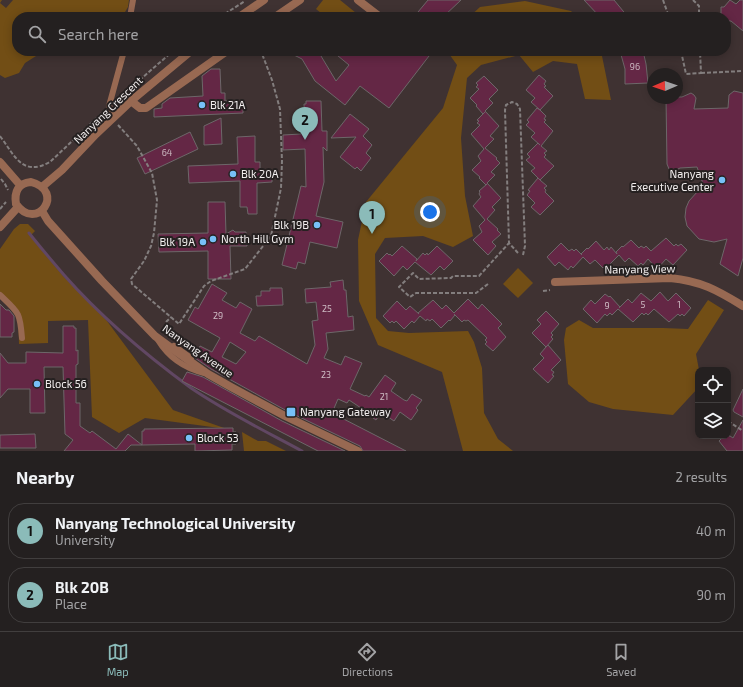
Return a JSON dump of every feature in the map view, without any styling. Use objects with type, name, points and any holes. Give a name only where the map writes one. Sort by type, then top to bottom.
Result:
[{"type":"street","points":[[246,12],[264,0]]},
{"type":"street","points":[[282,12],[300,0]]},
{"type":"street","points":[[358,0],[374,12]]},
{"type":"street","name":"Nanyang Crescent","points":[[42,187],[66,166],[96,134],[116,122],[130,101],[186,56]]},
{"type":"street","points":[[130,101],[140,108],[146,108],[220,56]]},
{"type":"street","points":[[0,162],[20,185]]},
{"type":"street","points":[[31,182],[37,183],[42,187],[47,196],[46,206],[42,211],[28,213],[18,207],[16,204],[16,194],[20,185],[31,182]]},
{"type":"street","points":[[0,226],[18,207]]},
{"type":"street","name":"Nanyang Avenue","points":[[42,211],[48,221],[72,249],[155,336],[208,374],[285,416],[358,451]]},
{"type":"street","name":"Nanyang View","points":[[555,282],[670,278],[686,280],[704,284],[721,292],[743,306]]},
{"type":"lane","points":[[131,12],[133,0]]},
{"type":"lane","points":[[116,122],[109,106],[123,56]]},
{"type":"lane","points":[[0,295],[16,310],[20,319],[22,338]]},
{"type":"path","points":[[228,12],[246,0]]},
{"type":"path","points":[[663,0],[667,12]]},
{"type":"path","points":[[694,0],[699,6],[699,12]]},
{"type":"path","points":[[134,85],[167,56]]},
{"type":"path","points":[[116,122],[138,146],[152,173],[157,200],[154,233],[151,246],[144,261],[131,279],[132,284],[179,324],[204,286],[211,281],[245,269],[271,236],[281,188],[282,162],[280,109],[272,80],[263,56]]},
{"type":"path","points":[[682,56],[686,74],[743,71]]},
{"type":"path","points":[[700,56],[701,73]]},
{"type":"path","points":[[518,253],[509,243],[504,110],[506,106],[512,102],[517,104],[520,109],[525,246],[523,255]]},
{"type":"path","points":[[0,136],[22,165],[29,167],[42,166],[50,162],[87,125],[109,106]]},
{"type":"path","points":[[0,178],[6,184],[8,192]]},
{"type":"path","points":[[0,209],[8,200]]},
{"type":"path","points":[[488,284],[476,293],[416,294],[410,297],[399,287],[413,272],[418,279],[450,278],[453,276],[479,276],[509,243]]},
{"type":"path","points":[[166,322],[171,317]]},
{"type":"path","points":[[731,423],[743,431]]},
{"type":"shaded area","points":[[0,0],[743,0],[743,451],[0,451]]},
{"type":"shaded area","points":[[13,0],[129,0],[128,7],[125,12],[12,12],[12,56],[36,56],[25,63],[19,73],[5,78],[0,75],[0,3],[6,8]]},
{"type":"shaded area","points":[[323,0],[340,0],[355,12],[320,12],[316,9]]},
{"type":"shaded area","points":[[525,1],[572,12],[474,12],[480,7]]},
{"type":"shaded area","points":[[451,56],[515,56],[481,65],[467,78],[461,138],[465,196],[473,236],[453,247],[423,236],[385,238],[375,254],[376,318],[388,331],[409,333],[468,331],[474,342],[482,368],[484,413],[498,439],[513,451],[463,451],[442,372],[378,345],[359,301],[358,240],[366,202],[443,108],[457,65]]},
{"type":"shaded area","points":[[520,56],[602,56],[611,100],[585,99],[577,64],[553,61],[533,72]]},
{"type":"shaded area","points":[[20,224],[28,224],[35,231],[30,236],[64,277],[107,321],[173,410],[227,429],[145,418],[119,433],[92,417],[88,320],[48,321],[48,343],[19,344],[18,312],[0,292],[0,249],[14,229]]},
{"type":"shaded area","points":[[518,268],[533,283],[518,298],[503,284]]},
{"type":"shaded area","points":[[708,300],[724,310],[696,354],[698,367],[695,367],[695,391],[673,415],[613,409],[589,402],[568,384],[564,340],[566,328],[579,320],[593,328],[688,329]]},
{"type":"shaded area","points":[[242,432],[258,441],[266,441],[286,451],[244,451]]},
{"type":"building","points":[[428,0],[461,0],[448,12],[418,12]]},
{"type":"building","points":[[584,0],[614,0],[624,12],[595,12]]},
{"type":"building","points":[[730,0],[736,4],[740,0],[743,0],[743,31],[731,21],[731,12],[721,12],[721,7],[724,7]]},
{"type":"building","points":[[296,56],[321,56],[336,81],[349,65],[338,56],[429,56],[389,108],[360,86],[345,105],[315,81],[302,59]]},
{"type":"building","points":[[621,56],[644,56],[647,83],[625,84],[625,69]]},
{"type":"building","name":"Blk 21A","points":[[211,69],[220,69],[221,93],[225,93],[225,101],[243,101],[243,113],[154,117],[154,109],[162,108],[162,104],[170,98],[203,96],[202,76]]},
{"type":"building","points":[[539,75],[546,81],[544,84],[546,86],[544,87],[553,96],[540,110],[531,102],[535,98],[526,90]]},
{"type":"building","points":[[484,76],[498,90],[489,99],[493,103],[485,111],[499,126],[490,136],[494,139],[485,148],[497,158],[496,159],[500,163],[491,172],[495,175],[487,183],[501,198],[492,207],[495,210],[487,219],[498,229],[497,230],[501,234],[492,242],[496,246],[488,255],[473,240],[482,232],[479,226],[485,220],[473,206],[481,197],[479,191],[486,185],[472,170],[481,161],[478,156],[484,149],[471,134],[480,125],[477,123],[479,121],[477,120],[483,114],[470,98],[479,89],[476,87],[478,85],[476,83]]},
{"type":"building","name":"Nanyang Executive Center","points":[[734,91],[743,93],[743,258],[738,276],[720,264],[727,239],[714,242],[699,239],[687,226],[685,217],[686,208],[689,201],[698,191],[705,189],[697,167],[680,168],[674,171],[669,169],[667,164],[666,104],[683,104],[683,97],[691,93],[696,98],[694,109],[728,108],[729,95]]},
{"type":"building","points":[[306,101],[321,101],[322,131],[327,131],[327,151],[323,147],[324,182],[316,216],[343,222],[337,248],[310,242],[305,264],[298,262],[296,269],[282,265],[301,186],[306,187],[305,149],[283,150],[283,135],[301,134],[301,126],[305,126],[304,104],[306,104]]},
{"type":"building","points":[[537,108],[546,116],[544,119],[546,120],[544,122],[553,131],[541,146],[547,151],[544,153],[546,155],[544,157],[554,166],[540,180],[547,186],[544,188],[546,190],[545,192],[554,201],[540,215],[531,207],[535,203],[527,195],[530,191],[528,190],[538,178],[531,171],[535,168],[526,160],[530,157],[527,154],[538,143],[531,137],[535,133],[526,125],[529,122],[527,120]]},
{"type":"building","points":[[350,114],[369,129],[363,136],[372,145],[366,153],[371,158],[361,171],[357,167],[355,169],[340,157],[356,137],[331,138]]},
{"type":"building","points":[[221,118],[222,144],[204,145],[204,126]]},
{"type":"building","points":[[190,132],[198,149],[145,174],[137,158]]},
{"type":"building","name":"Blk 20A","points":[[255,136],[255,162],[260,162],[260,171],[272,171],[272,182],[257,183],[257,214],[248,214],[247,207],[240,207],[240,181],[189,183],[188,166],[238,164],[237,137]]},
{"type":"building","name":"Blk 19A","points":[[208,202],[225,202],[226,234],[233,230],[235,232],[246,232],[247,246],[230,246],[231,279],[208,279],[208,251],[159,252],[158,234],[208,233]]},
{"type":"building","points":[[666,238],[674,246],[676,244],[678,246],[681,244],[687,250],[673,265],[666,259],[657,269],[648,259],[643,265],[641,263],[638,266],[629,258],[625,262],[619,255],[608,266],[606,265],[603,268],[595,260],[590,264],[583,257],[573,268],[571,266],[568,270],[559,262],[555,266],[547,257],[561,243],[569,251],[572,249],[574,251],[576,249],[581,254],[596,241],[604,250],[607,247],[609,250],[611,247],[617,254],[616,252],[622,246],[623,247],[631,240],[639,248],[641,246],[644,248],[646,246],[651,251]]},
{"type":"building","points":[[402,246],[417,259],[416,261],[423,253],[425,255],[427,253],[428,255],[437,246],[453,261],[444,270],[440,266],[431,275],[415,262],[407,270],[403,266],[394,276],[379,261],[387,253],[392,256]]},
{"type":"building","points":[[343,280],[344,290],[346,290],[348,317],[353,316],[354,330],[326,333],[328,349],[324,358],[341,365],[345,356],[362,363],[350,389],[365,396],[366,395],[369,397],[385,375],[396,383],[391,391],[404,400],[407,401],[412,394],[422,400],[416,408],[418,410],[411,420],[400,412],[394,421],[381,412],[376,420],[349,400],[347,403],[338,399],[332,413],[406,451],[363,451],[360,446],[287,411],[211,369],[195,358],[200,346],[212,352],[220,338],[188,320],[195,307],[198,309],[212,284],[227,293],[222,300],[236,308],[240,302],[252,309],[240,333],[255,341],[259,336],[307,364],[315,345],[312,321],[318,320],[316,302],[306,303],[305,289],[331,287],[330,282]],"holes":[[[230,342],[246,352],[236,364],[222,357]]]},
{"type":"building","points":[[270,288],[282,288],[283,305],[257,306],[256,296],[261,296],[261,291],[270,291]]},
{"type":"building","points":[[660,292],[668,301],[676,293],[691,308],[684,316],[682,314],[680,316],[678,314],[669,322],[654,309],[648,315],[646,313],[644,315],[642,313],[633,322],[618,309],[612,315],[610,313],[607,316],[605,314],[597,323],[583,309],[591,300],[595,304],[605,294],[609,297],[610,296],[620,307],[628,299],[632,303],[641,293],[651,301]]},
{"type":"building","points":[[468,299],[478,309],[482,304],[502,324],[498,328],[506,337],[493,351],[485,344],[487,342],[485,340],[487,338],[468,320],[464,320],[462,322],[455,315],[441,328],[432,319],[430,321],[427,319],[426,321],[420,316],[414,323],[412,321],[404,329],[396,321],[394,323],[392,321],[390,323],[383,316],[397,301],[406,310],[410,306],[419,314],[418,313],[433,300],[442,309],[446,305],[454,313]]},
{"type":"building","points":[[0,304],[6,310],[9,310],[14,316],[14,332],[12,333],[12,337],[0,337]]},
{"type":"building","points":[[546,311],[559,324],[551,333],[553,335],[551,337],[553,339],[546,347],[532,333],[541,324],[537,320]]},
{"type":"building","points":[[63,326],[74,326],[74,328],[76,328],[76,351],[78,350],[78,364],[76,365],[76,403],[80,403],[80,426],[90,433],[92,431],[116,449],[128,434],[142,445],[131,445],[125,451],[64,451],[73,440],[65,434],[63,367],[44,367],[45,413],[30,413],[30,389],[8,389],[0,398],[0,353],[8,363],[26,363],[26,352],[63,353]]},
{"type":"building","points":[[548,345],[561,360],[551,370],[554,372],[552,375],[554,376],[548,383],[533,369],[544,358],[540,354]]},
{"type":"building","points":[[187,372],[203,377],[282,421],[345,451],[318,451],[182,381]]},
{"type":"building","points":[[743,389],[743,417],[733,410]]},
{"type":"building","points":[[743,420],[743,451],[727,451],[719,441],[721,439],[731,439],[731,437],[733,438]]},
{"type":"building","name":"Block 53","points":[[233,428],[233,432],[236,432],[236,444],[232,444],[232,450],[195,451],[195,444],[142,445],[142,431],[144,431],[144,429]]},
{"type":"building","points":[[35,434],[36,448],[0,448],[0,435]]},
{"type":"waterway","points":[[29,233],[78,291],[124,335],[157,362],[191,388],[218,405],[302,451]]},
{"type":"place","name":"Blk 21A","points":[[202,105]]},
{"type":"place","name":"Blk 20B","points":[[305,140]]},
{"type":"place","name":"Blk 20A","points":[[233,174]]},
{"type":"place","name":"Nanyang Executive Center","points":[[722,180]]},
{"type":"place","name":"Blk 19B","points":[[317,225]]},
{"type":"place","name":"Nanyang Technological University","points":[[372,234]]},
{"type":"place","name":"North Hill Gym","points":[[213,239]]},
{"type":"place","name":"Blk 19A","points":[[203,242]]},
{"type":"place","name":"Block 56","points":[[37,384]]},
{"type":"place","name":"Nanyang Gateway","points":[[291,412]]},
{"type":"place","name":"Block 53","points":[[189,438]]}]
